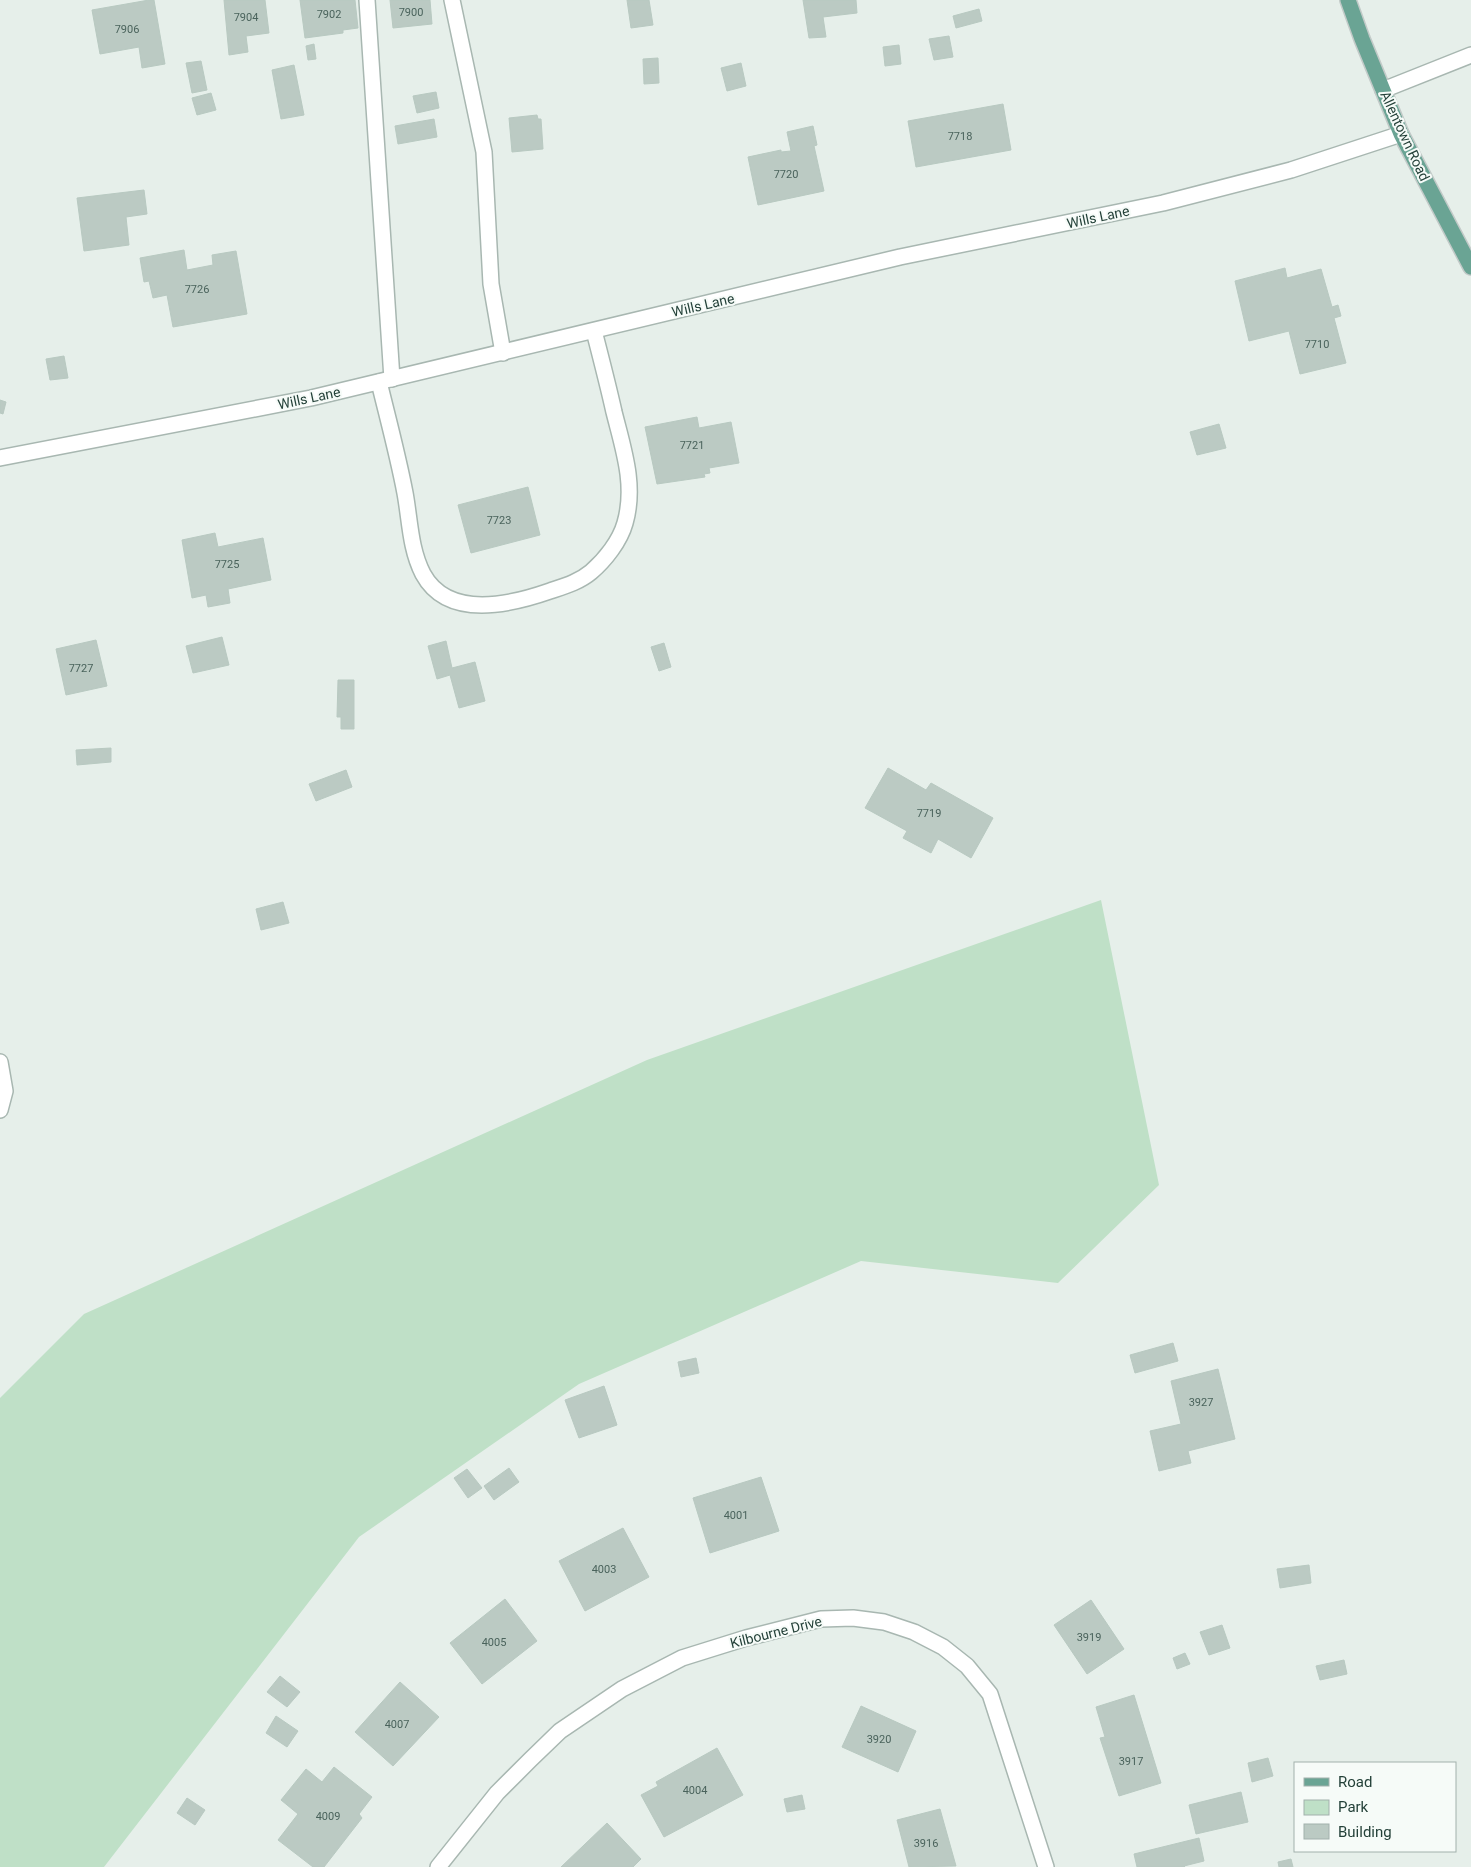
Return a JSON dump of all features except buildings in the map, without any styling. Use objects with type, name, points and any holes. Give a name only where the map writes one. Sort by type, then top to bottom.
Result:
[{"type":"main road","name":"Allentown Road","points":[[1348,0],[1401,134],[1471,267]]},
{"type":"street","points":[[366,0],[386,381],[414,551],[424,574],[436,590],[453,600],[471,605],[494,606],[536,596],[574,583],[592,571],[614,547],[625,525],[630,488],[627,462],[594,331]]},
{"type":"street","points":[[452,0],[484,152],[491,284],[503,353]]},
{"type":"street","points":[[1383,90],[1471,55]]},
{"type":"street","name":"Wills Lane","points":[[0,458],[310,398],[900,257],[1163,203],[1291,170],[1401,134]]},
{"type":"street","points":[[0,1062],[5,1091],[0,1110]]},
{"type":"street","name":"Kilbourne Drive","points":[[438,1867],[497,1792],[530,1760],[560,1731],[622,1689],[682,1658],[746,1638],[821,1619],[852,1618],[884,1622],[914,1632],[943,1647],[967,1666],[990,1694],[1046,1867]]},
{"type":"green space","points":[[1101,900],[1159,1185],[1058,1283],[861,1261],[579,1384],[359,1537],[104,1867],[0,1867],[0,1398],[84,1314],[647,1060]]}]
